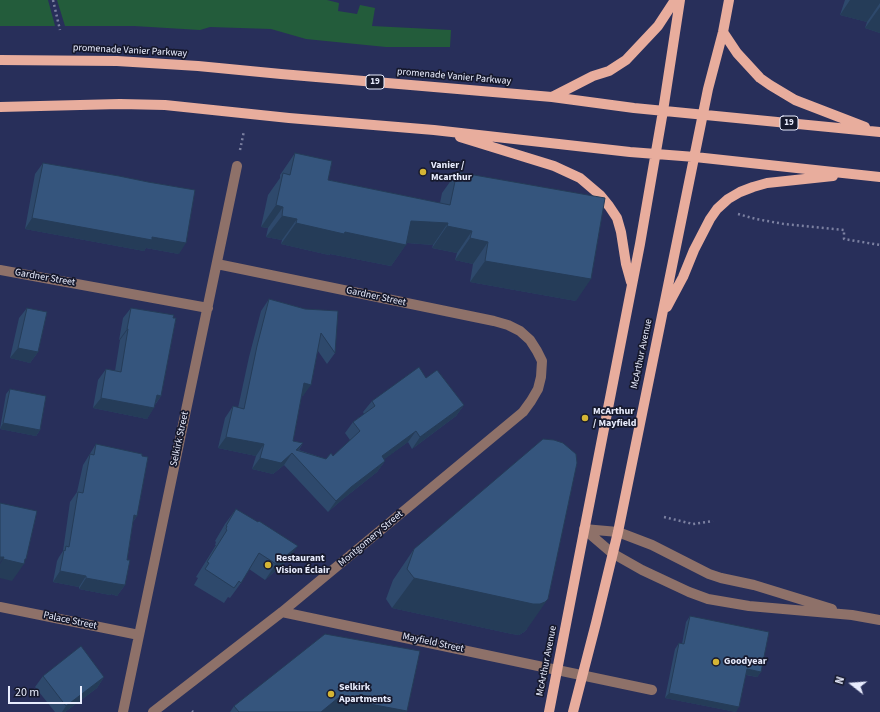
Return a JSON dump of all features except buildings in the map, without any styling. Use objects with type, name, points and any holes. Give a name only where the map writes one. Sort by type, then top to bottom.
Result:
[{"type":"main road","points":[[552,97],[593,76],[609,71],[626,60],[658,26],[675,0]]},
{"type":"main road","name":"McArthur Avenue","points":[[549,712],[632,286],[656,154],[680,0]]},
{"type":"main road","name":"McArthur Avenue","points":[[573,712],[618,532],[708,89],[723,32],[729,0]]},
{"type":"main road","points":[[723,32],[737,53],[760,78],[770,85],[796,100],[878,132]]},
{"type":"main road","name":"promenade Vanier Parkway","points":[[0,60],[117,61],[169,64],[552,97],[663,111],[878,132]]},
{"type":"main road","points":[[0,107],[120,104],[165,105],[434,130],[880,177]]},
{"type":"main road","points":[[434,130],[554,166],[580,178],[589,185],[600,195],[617,218],[632,286]]},
{"type":"main road","points":[[661,320],[710,219],[717,209],[728,199],[740,192],[767,183],[853,174]]},
{"type":"street","name":"Selkirk Street","points":[[123,712],[237,166]]},
{"type":"street","name":"Gardner Street","points":[[217,264],[494,321],[508,325],[520,331],[530,340]]},
{"type":"street","name":"Gardner Street","points":[[0,270],[208,308]]},
{"type":"street","name":"Montgomery Street","points":[[153,712],[282,612],[523,412],[538,389],[541,377],[542,361],[530,340]]},
{"type":"street","points":[[584,529],[618,532],[652,545],[709,574],[852,615]]},
{"type":"street","points":[[584,529],[612,553],[642,570],[675,586],[708,599],[749,606],[852,615],[880,620]]},
{"type":"street","name":"Palace Street","points":[[0,607],[139,636]]},
{"type":"street","name":"Mayfield Street","points":[[282,612],[652,690]]},
{"type":"path","points":[[53,0],[60,30]]},
{"type":"path","points":[[237,166],[247,113]]},
{"type":"path","points":[[737,213],[756,219],[784,224],[844,230],[844,239],[880,245]]},
{"type":"path","points":[[664,517],[693,524],[713,521]]},
{"type":"green space","points":[[0,0],[48,0],[55,26],[0,26]]},
{"type":"green space","points":[[57,0],[327,0],[339,3],[338,11],[357,14],[360,5],[375,8],[372,26],[451,30],[450,47],[386,47],[306,39],[271,29],[210,27],[200,30],[134,26],[65,26]]},
{"type":"place","name":"Vanier / Mcarthur","points":[[423,172]]},
{"type":"place","name":"McArthur / Mayfield","points":[[585,418]]},
{"type":"place","name":"Restaurant Vision Éclair","points":[[268,565]]},
{"type":"place","name":"Goodyear","points":[[716,662]]},
{"type":"place","name":"Selkirk Apartments","points":[[331,694]]}]
